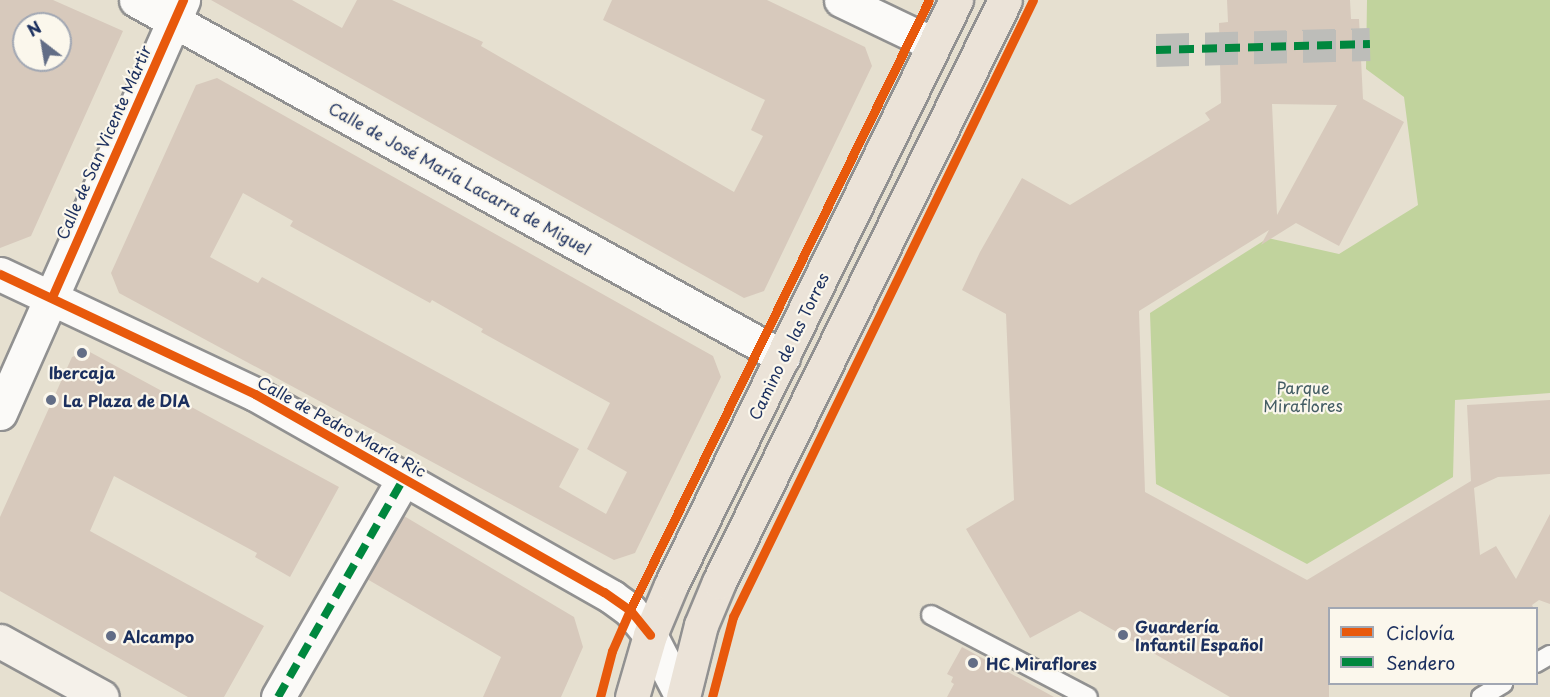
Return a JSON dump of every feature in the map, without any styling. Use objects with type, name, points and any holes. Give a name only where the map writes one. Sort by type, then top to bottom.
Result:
[{"type":"main road","name":"Camino de las Torres","points":[[632,697],[650,634],[956,0]]},
{"type":"main road","points":[[682,697],[699,633],[719,582],[1005,0]]},
{"type":"main road","points":[[933,44],[944,62],[939,87],[948,112]]},
{"type":"street","name":"Calle de José María Lacarra de Miguel","points":[[136,0],[178,10],[783,357]]},
{"type":"street","points":[[841,0],[933,44]]},
{"type":"street","name":"Calle de San Vicente Mártir","points":[[0,413],[178,10]]},
{"type":"street","name":"Calle de Pedro María Ric","points":[[0,274],[255,394],[612,597],[630,610],[650,634],[682,697]]},
{"type":"street","points":[[278,697],[404,478]]},
{"type":"street","points":[[0,641],[102,697]]},
{"type":"lane","points":[[931,615],[1088,697]]},
{"type":"lane","points":[[1481,697],[1501,685]]},
{"type":"green space","name":"Parque Miraflores","points":[[1367,0],[1550,0],[1550,393],[1455,400],[1453,477],[1307,564],[1156,484],[1150,313],[1268,238],[1339,254],[1418,205],[1404,97],[1366,69]]},
{"type":"building","points":[[0,0],[53,0],[123,31],[31,236],[0,248]]},
{"type":"building","points":[[211,0],[292,0],[342,28],[357,0],[392,0],[483,42],[481,46],[734,192],[763,136],[751,130],[765,100],[603,20],[612,0],[767,0],[865,47],[872,66],[764,291],[744,298]]},
{"type":"building","points":[[1227,0],[1350,0],[1351,19],[1359,19],[1363,99],[1404,122],[1339,246],[1296,223],[1261,245],[1269,230],[1139,311],[1145,492],[1307,580],[1471,481],[1467,405],[1550,400],[1550,474],[1498,477],[1474,488],[1480,555],[1496,546],[1516,579],[1550,514],[1550,604],[1539,600],[1532,605],[1533,607],[1328,607],[1329,697],[1230,697],[1080,611],[1030,638],[966,529],[1014,500],[1006,314],[962,290],[980,252],[1022,178],[1070,205],[1210,120],[1205,113],[1221,103],[1219,23],[1228,22]],"holes":[[[1272,104],[1337,105],[1277,215]]]},
{"type":"building","points":[[217,78],[713,356],[721,377],[635,553],[614,560],[119,293],[111,273],[196,85]],"holes":[[[243,193],[293,221],[290,226],[430,303],[432,300],[483,329],[481,332],[610,403],[587,449],[627,472],[606,514],[559,487],[579,449],[262,277],[258,283],[210,257]]]},
{"type":"building","points":[[88,351],[339,487],[290,577],[255,557],[257,553],[114,476],[90,531],[264,626],[224,697],[188,697],[0,591],[0,517],[72,357]]},
{"type":"building","points":[[404,516],[574,617],[583,647],[561,697],[483,697],[501,657],[367,579]]},
{"type":"building","name":"HC Miraflores","points":[[962,647],[1054,697],[947,697],[954,684],[951,682],[953,677],[947,674]]},
{"type":"tunnel","points":[[1156,50],[1370,44]]},
{"type":"marked path","points":[[1156,50],[1370,44]]},
{"type":"marked path","points":[[278,697],[404,478]]},
{"type":"cycle path","points":[[52,297],[183,0]]},
{"type":"cycle path","points":[[600,697],[612,651],[630,610],[929,0]]},
{"type":"cycle path","points":[[712,697],[733,617],[1033,0]]},
{"type":"cycle path","points":[[0,274],[255,394],[604,592],[630,610],[650,635]]},
{"type":"place","name":"Ibercaja","points":[[82,353]]},
{"type":"place","name":"La Plaza de DIA","points":[[51,400]]},
{"type":"place","name":"Guardería Infantil Español","points":[[1123,635]]},
{"type":"place","name":"Alcampo","points":[[111,636]]},
{"type":"place","name":"HC Miraflores","points":[[973,663]]}]
